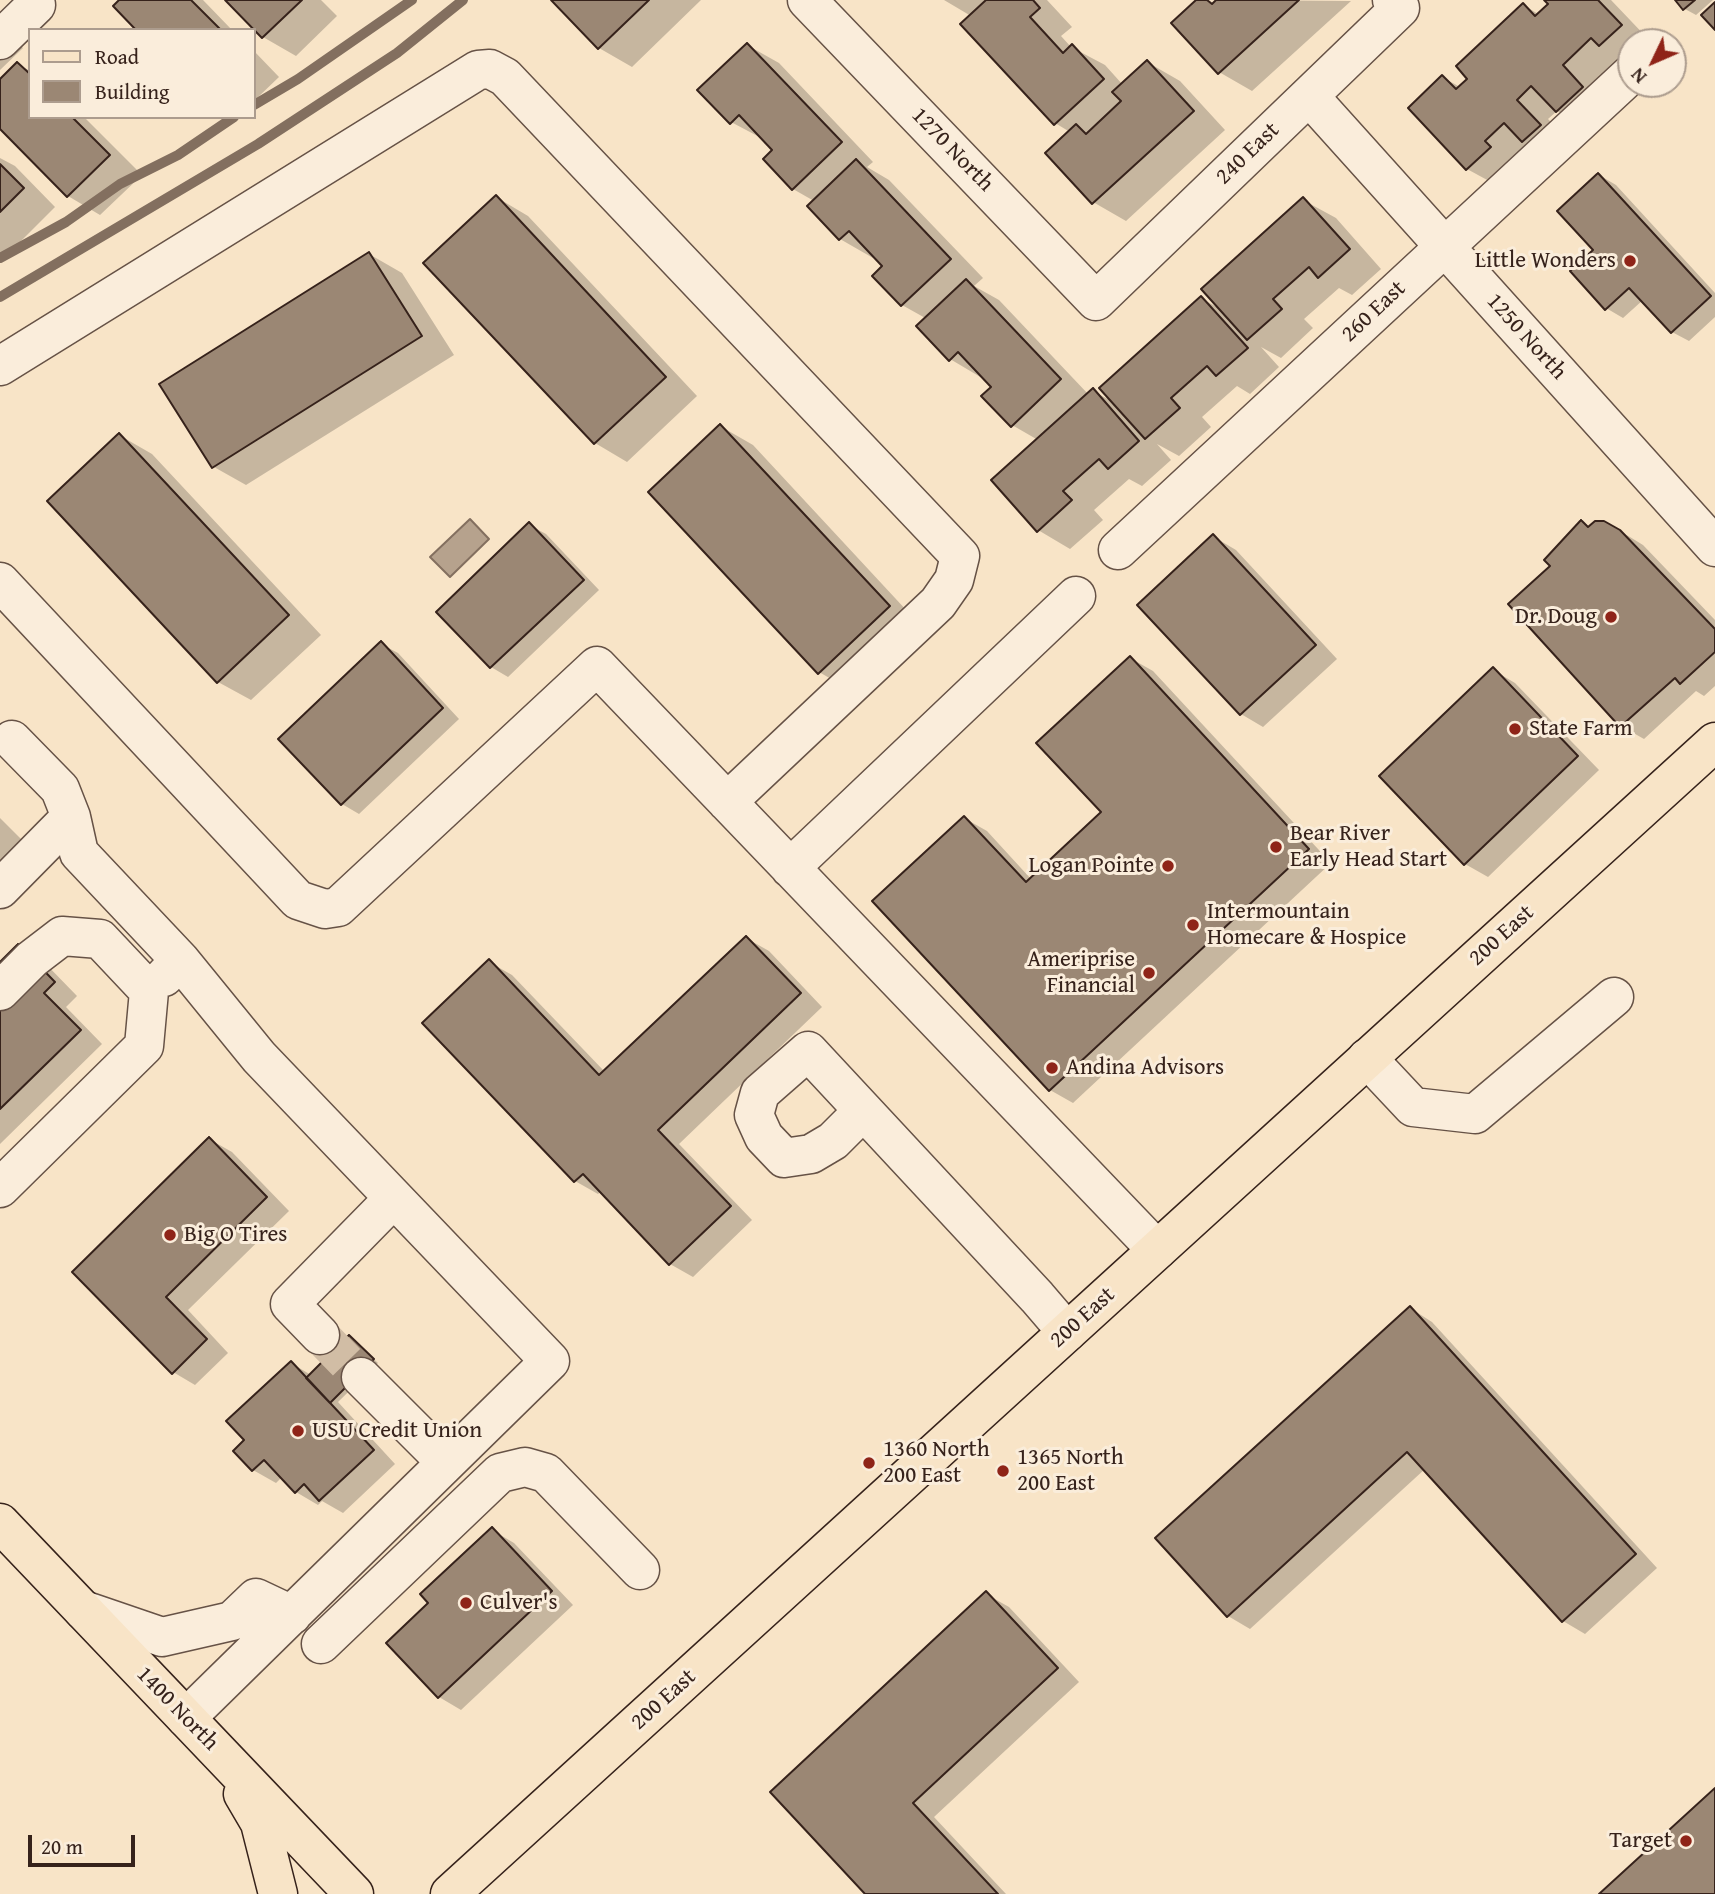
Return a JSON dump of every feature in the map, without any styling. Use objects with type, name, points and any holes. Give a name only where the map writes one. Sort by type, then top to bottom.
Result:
[{"type":"main road","name":"200 East","points":[[450,1894],[1715,742]]},
{"type":"main road","name":"1400 North","points":[[0,1523],[354,1894]]},
{"type":"main road","points":[[216,1750],[260,1823],[278,1894]]},
{"type":"street","name":"1270 North","points":[[807,0],[1096,300]]},
{"type":"street","name":"240 East","points":[[1096,300],[1309,96],[1396,4]]},
{"type":"street","points":[[0,40],[36,5]]},
{"type":"street","points":[[0,366],[478,70],[490,69],[505,76],[960,556],[954,580],[937,603],[727,802]]},
{"type":"street","name":"260 East","points":[[1118,550],[1617,87]]},
{"type":"street","name":"1250 North","points":[[1309,96],[1715,547]]},
{"type":"street","points":[[0,582],[298,900],[325,909],[338,907],[597,666],[1157,1250]]},
{"type":"street","points":[[790,868],[1076,596]]},
{"type":"street","points":[[12,740],[60,789],[71,817],[79,853],[180,960],[259,1057],[550,1361],[186,1718]]},
{"type":"street","points":[[0,889],[71,817]]},
{"type":"street","points":[[0,991],[32,959],[62,936],[100,939],[149,991]]},
{"type":"street","points":[[0,1188],[144,1046],[149,991],[180,960]]},
{"type":"street","points":[[1367,1058],[1413,1107],[1475,1114],[1614,997]]},
{"type":"street","points":[[863,1111],[1067,1332]]},
{"type":"street","points":[[320,1335],[290,1304],[393,1199]]},
{"type":"street","points":[[361,1377],[446,1462]]},
{"type":"street","points":[[321,1644],[500,1473],[525,1467],[546,1473],[640,1570]]},
{"type":"street","points":[[83,1610],[162,1637],[232,1621],[256,1598],[292,1615]]},
{"type":"shaded area","points":[[470,519],[489,539],[450,577],[430,557]]},
{"type":"building","points":[[119,0],[191,0],[219,28],[134,28],[113,6]]},
{"type":"building","points":[[225,0],[302,0],[262,38],[256,28],[252,28]]},
{"type":"building","points":[[551,0],[649,0],[598,49]]},
{"type":"building","points":[[986,0],[1033,0],[1040,8],[1030,17],[1063,53],[1072,44],[1104,79],[1054,125],[960,24]]},
{"type":"building","points":[[1196,0],[1207,0],[1212,4],[1216,0],[1299,0],[1218,74],[1171,23]]},
{"type":"building","points":[[1544,0],[1598,0],[1622,25],[1599,46],[1591,38],[1563,65],[1583,87],[1556,112],[1531,86],[1517,100],[1541,125],[1522,142],[1504,123],[1485,141],[1491,147],[1466,170],[1408,108],[1442,75],[1456,89],[1467,79],[1456,66],[1523,3],[1535,16],[1548,4]]},
{"type":"building","points":[[1675,0],[1695,0],[1683,10]]},
{"type":"building","points":[[1715,2],[1715,30],[1701,15]]},
{"type":"building","points":[[747,43],[842,142],[792,190],[763,159],[772,150],[739,115],[730,124],[697,90]]},
{"type":"building","points":[[1147,60],[1194,111],[1092,204],[1045,153],[1076,124],[1086,134],[1121,101],[1112,92]]},
{"type":"building","points":[[17,62],[28,72],[28,119],[74,119],[110,155],[67,197],[0,129],[0,79]]},
{"type":"building","points":[[856,159],[951,259],[901,306],[872,276],[882,266],[849,231],[839,240],[807,206]]},
{"type":"building","points":[[0,164],[24,188],[0,212]]},
{"type":"building","name":"Little Wonders","points":[[1598,173],[1711,296],[1671,333],[1629,288],[1605,310],[1570,271],[1593,250],[1557,211]]},
{"type":"building","points":[[496,195],[666,377],[594,444],[423,263]]},
{"type":"building","points":[[1303,197],[1350,249],[1318,278],[1309,267],[1273,299],[1282,309],[1247,340],[1201,289]]},
{"type":"building","points":[[369,252],[422,336],[212,468],[159,384]]},
{"type":"building","points":[[966,279],[1061,379],[1011,427],[981,396],[991,387],[958,352],[949,361],[916,326]]},
{"type":"building","points":[[1201,296],[1248,348],[1216,376],[1207,366],[1171,398],[1180,408],[1145,439],[1099,388]]},
{"type":"building","points":[[1093,388],[1139,441],[1108,469],[1099,459],[1063,491],[1072,500],[1037,532],[991,480]]},
{"type":"building","points":[[720,424],[890,606],[818,674],[648,492]]},
{"type":"building","points":[[119,433],[289,615],[217,683],[47,501]]},
{"type":"building","name":"Dr. Doug","points":[[1581,520],[1588,527],[1595,521],[1604,521],[1620,530],[1715,629],[1715,652],[1680,684],[1675,678],[1620,727],[1508,604],[1550,566],[1544,560]]},
{"type":"building","points":[[529,522],[584,580],[490,668],[436,612]]},
{"type":"building","points":[[1213,534],[1316,645],[1240,715],[1137,605]]},
{"type":"building","points":[[381,641],[443,708],[341,805],[278,739]]},
{"type":"building","name":"Logan Pointe","points":[[1130,656],[1309,849],[1049,1091],[872,901],[964,816],[1026,882],[1101,812],[1036,743]]},
{"type":"building","points":[[1493,667],[1578,756],[1464,865],[1379,776]]},
{"type":"building","points":[[746,936],[801,993],[658,1130],[731,1206],[669,1265],[583,1174],[574,1182],[422,1023],[489,959],[599,1075]]},
{"type":"building","points":[[18,944],[55,982],[44,993],[81,1030],[0,1109],[0,962]]},
{"type":"building","name":"Big O Tires","points":[[209,1137],[267,1197],[166,1297],[207,1339],[172,1374],[72,1272]]},
{"type":"building","points":[[1410,1306],[1636,1554],[1562,1622],[1407,1452],[1227,1617],[1155,1538]]},
{"type":"building","points":[[349,1335],[374,1359],[330,1403],[306,1378]]},
{"type":"building","points":[[291,1361],[374,1450],[319,1501],[304,1484],[295,1493],[264,1460],[252,1471],[233,1451],[244,1440],[226,1421]]},
{"type":"building","points":[[492,1527],[552,1591],[438,1698],[386,1643],[428,1603],[420,1594]]},
{"type":"building","points":[[986,1591],[1058,1668],[913,1803],[998,1894],[865,1894],[770,1792]]},
{"type":"building","name":"Target","points":[[1715,1788],[1715,1894],[1599,1894]]},
{"type":"waterway","points":[[256,104],[298,79],[412,0]]},
{"type":"waterway","points":[[0,297],[258,144],[397,53],[463,0]]},
{"type":"waterway","points":[[0,258],[66,222],[120,184],[178,155],[231,119]]},
{"type":"tunnel","points":[[320,1335],[361,1377]]},
{"type":"place","name":"Little Wonders","points":[[1630,261]]},
{"type":"place","name":"Dr. Doug","points":[[1611,617]]},
{"type":"place","name":"State Farm","points":[[1515,729]]},
{"type":"place","name":"Bear River Early Head Start","points":[[1276,847]]},
{"type":"place","name":"Logan Pointe","points":[[1168,866]]},
{"type":"place","name":"Intermountain Homecare & Hospice","points":[[1193,925]]},
{"type":"place","name":"Ameriprise Financial","points":[[1149,973]]},
{"type":"place","name":"Andina Advisors","points":[[1052,1068]]},
{"type":"place","name":"Big O Tires","points":[[170,1235]]},
{"type":"place","name":"USU Credit Union","points":[[298,1431]]},
{"type":"place","name":"1360 North 200 East","points":[[869,1463]]},
{"type":"place","name":"1365 North 200 East","points":[[1003,1471]]},
{"type":"place","name":"Culver's","points":[[466,1603]]},
{"type":"place","name":"Target","points":[[1686,1841]]}]
